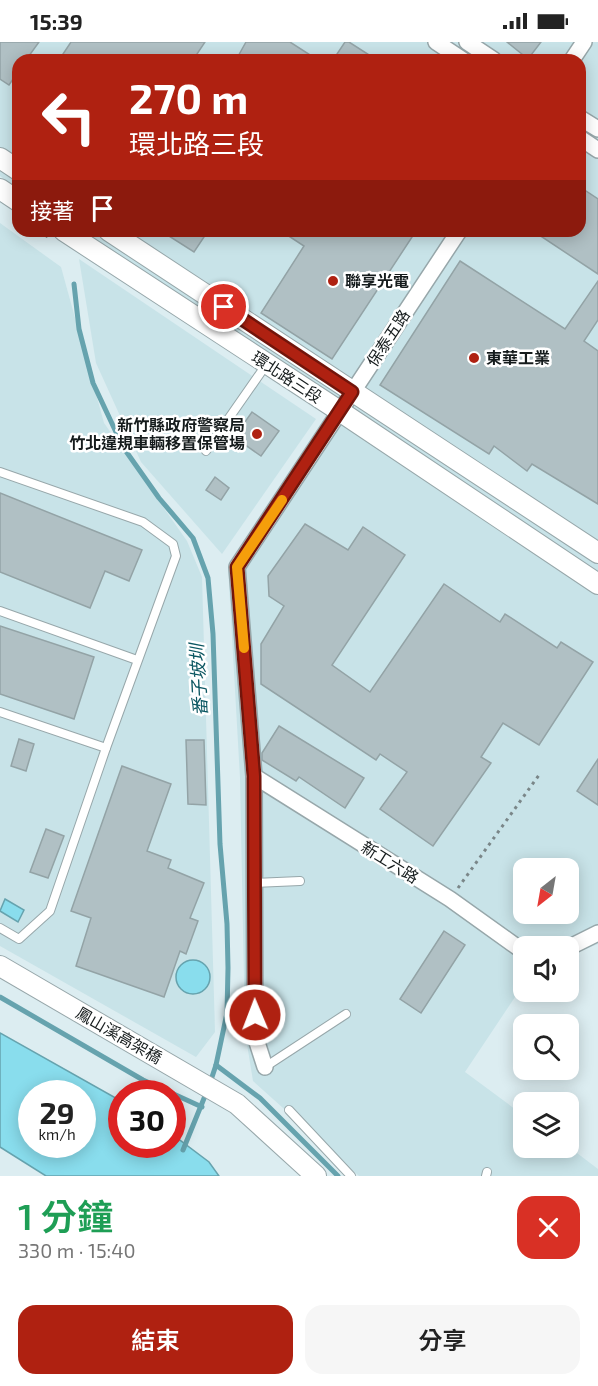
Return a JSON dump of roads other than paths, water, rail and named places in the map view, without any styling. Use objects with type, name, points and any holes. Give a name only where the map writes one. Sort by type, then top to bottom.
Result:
[{"type":"street","points":[[436,42],[454,54]]},
{"type":"street","points":[[466,42],[485,54]]},
{"type":"street","name":"環北路三段","points":[[73,237],[598,584]]},
{"type":"street","name":"環北路三段","points":[[118,237],[598,554]]},
{"type":"street","name":"保泰五路","points":[[265,1067],[255,1036],[254,776],[237,567],[455,237]]},
{"type":"street","name":"新工六路","points":[[254,776],[450,899],[513,944]]},
{"type":"street","points":[[579,942],[598,933]]},
{"type":"street","name":"鳳山溪高架橋","points":[[0,966],[237,1104],[316,1176]]},
{"type":"lane","points":[[206,451],[267,364]]},
{"type":"lane","points":[[0,472],[143,522],[173,544],[176,556],[137,660],[50,911],[19,939],[0,928]]},
{"type":"lane","points":[[0,611],[137,660]]},
{"type":"lane","points":[[0,712],[106,748]]},
{"type":"lane","points":[[254,883],[300,881]]},
{"type":"lane","points":[[265,1067],[346,1014]]},
{"type":"lane","points":[[289,1110],[351,1176]]},
{"type":"water","points":[[5,899],[24,910],[18,922],[0,911]]},
{"type":"water","points":[[193,960],[205,965],[210,977],[205,989],[193,994],[181,989],[176,977],[181,965]]},
{"type":"water","points":[[0,1033],[84,1080],[18,1080],[18,1158],[96,1158],[96,1087],[108,1094],[108,1158],[186,1158],[186,1145],[209,1162],[219,1176],[46,1176],[0,1147]]},
{"type":"waterway","name":"番子坡圳","points":[[74,284],[79,329],[93,383],[123,447],[159,498],[193,538],[208,578],[213,634],[220,844],[227,924],[228,968],[227,1013],[210,1083]]},
{"type":"waterway","points":[[0,997],[143,1080],[202,1107]]},
{"type":"waterway","points":[[216,1065],[260,1098],[338,1176]]},
{"type":"waterway","points":[[186,1143],[207,1091]]},
{"type":"place","name":"聯享光電","points":[[333,281]]},
{"type":"place","name":"東華工業","points":[[474,358]]},
{"type":"place","name":"新竹縣政府警察局 竹北違規車輛移置保管場","points":[[257,434]]}]
